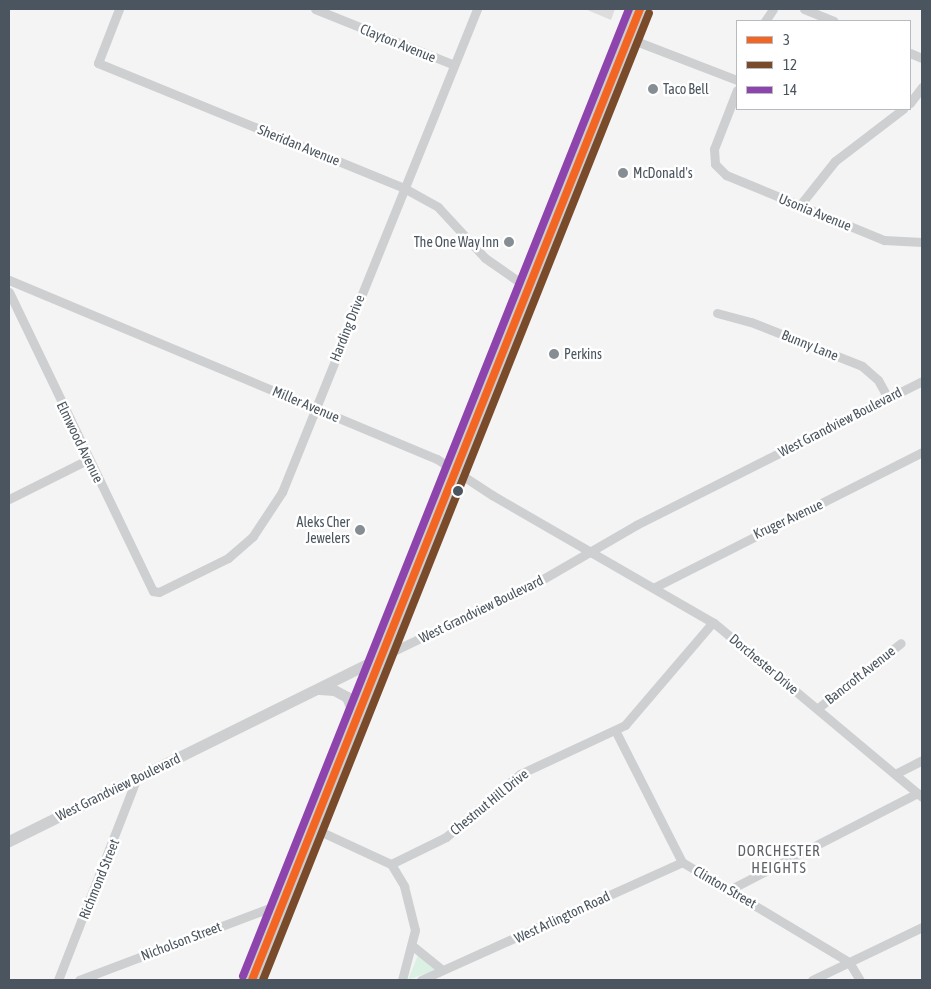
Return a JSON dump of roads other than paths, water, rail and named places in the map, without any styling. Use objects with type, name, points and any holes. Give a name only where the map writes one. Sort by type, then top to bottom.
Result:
[{"type":"main road","points":[[252,980],[640,9]]},
{"type":"street","name":"Sheridan Avenue","points":[[120,9],[98,63],[404,188],[438,207],[484,258],[528,288]]},
{"type":"street","name":"Clayton Avenue","points":[[315,9],[454,65]]},
{"type":"street","name":"Harding Drive","points":[[153,591],[159,592],[228,558],[253,536],[282,492],[477,9]]},
{"type":"street","points":[[766,20],[773,9]]},
{"type":"street","points":[[804,9],[832,20]]},
{"type":"street","points":[[628,38],[736,80]]},
{"type":"street","points":[[911,102],[922,87]]},
{"type":"street","name":"Usonia Avenue","points":[[736,92],[716,142],[716,164],[733,179],[884,240],[922,242]]},
{"type":"street","points":[[800,205],[835,161],[903,110]]},
{"type":"street","name":"Miller Avenue","points":[[9,280],[437,459],[455,472],[592,550]]},
{"type":"street","name":"Elmwood Avenue","points":[[9,292],[153,591]]},
{"type":"street","name":"Bunny Lane","points":[[717,313],[862,366],[878,380],[888,398]]},
{"type":"street","name":"West Grandview Boulevard","points":[[9,841],[530,585],[592,550],[922,381]]},
{"type":"street","name":"Kruger Avenue","points":[[655,587],[922,452]]},
{"type":"street","points":[[9,499],[89,459]]},
{"type":"street","name":"Dorchester Drive","points":[[592,550],[713,622],[920,795]]},
{"type":"street","name":"Chestnut Hill Drive","points":[[392,864],[446,837],[520,774],[616,732],[713,622]]},
{"type":"street","name":"Bancroft Avenue","points":[[818,708],[901,643]]},
{"type":"street","points":[[317,689],[334,690],[347,697],[356,719]]},
{"type":"street","name":"Clinton Street","points":[[616,732],[682,862],[849,962],[860,980]]},
{"type":"street","points":[[895,774],[922,760]]},
{"type":"street","name":"Richmond Street","points":[[58,980],[137,778]]},
{"type":"street","points":[[729,890],[920,795]]},
{"type":"street","points":[[313,828],[392,864],[413,912],[414,946],[402,980]]},
{"type":"street","name":"West Arlington Road","points":[[421,980],[682,862]]},
{"type":"street","name":"Nicholson Street","points":[[79,980],[283,903]]},
{"type":"street","points":[[812,980],[922,927]]},
{"type":"street","points":[[414,946],[442,970]]},
{"type":"place","name":"Taco Bell","points":[[653,89]]},
{"type":"place","name":"McDonald's","points":[[623,173]]},
{"type":"place","name":"The One Way Inn","points":[[509,242]]},
{"type":"place","name":"Perkins","points":[[554,354]]},
{"type":"place","name":"Aleks Cher Jewelers","points":[[360,530]]},
{"type":"district","name":"DORCHESTER HEIGHTS","points":[[779,858]]}]
